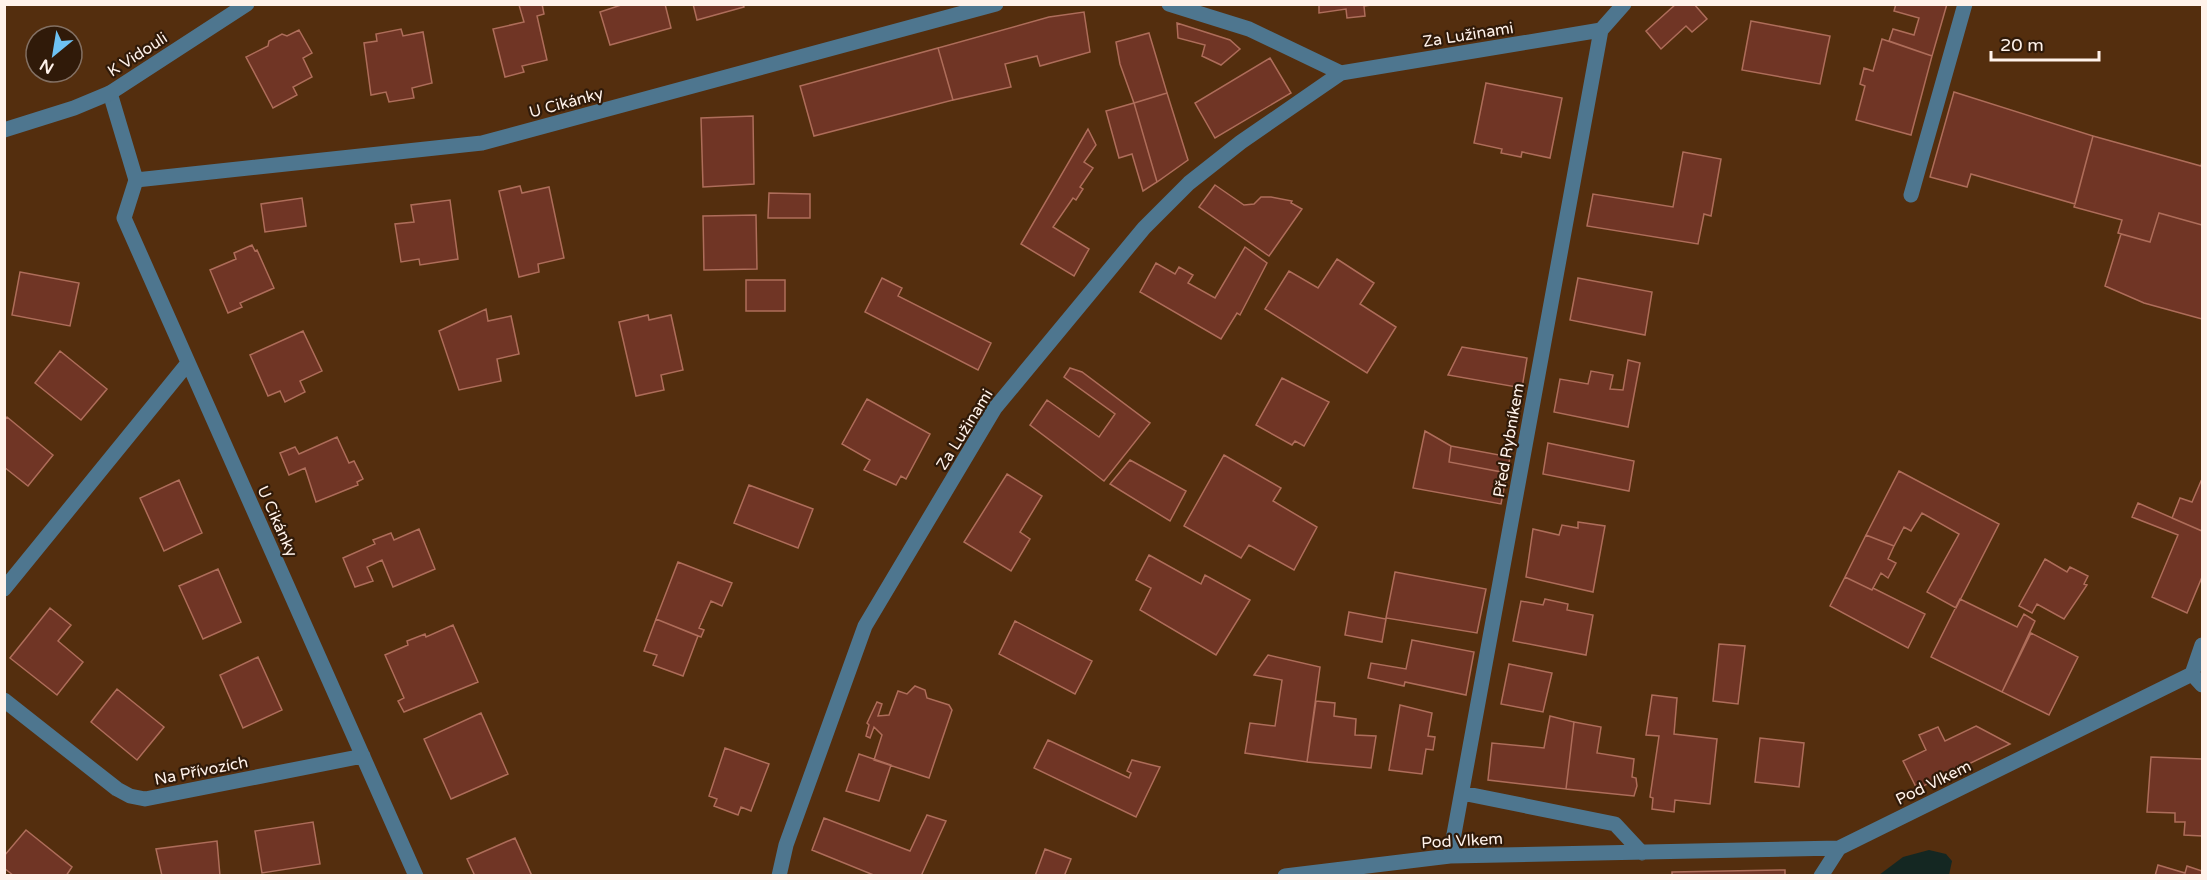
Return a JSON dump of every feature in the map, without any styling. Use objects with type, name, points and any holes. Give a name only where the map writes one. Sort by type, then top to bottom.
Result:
[{"type":"street","name":"K Vidouli","points":[[4,130],[74,108],[110,93],[246,4]]},
{"type":"street","name":"U Cikánky","points":[[416,876],[124,218],[136,180],[482,143],[996,4]]},
{"type":"street","points":[[1169,4],[1249,29],[1341,73]]},
{"type":"street","points":[[1601,30],[1624,4]]},
{"type":"street","points":[[1911,195],[1965,4]]},
{"type":"street","name":"Za Lužinami","points":[[779,876],[786,845],[865,626],[995,408],[1144,228],[1189,183],[1241,142],[1341,73],[1601,30]]},
{"type":"street","name":"Před Rybníkem","points":[[1450,856],[1601,30]]},
{"type":"street","points":[[110,93],[136,180]]},
{"type":"street","points":[[4,589],[188,363]]},
{"type":"street","name":"Pod Vlkem","points":[[1285,876],[1450,856],[1839,848],[2197,680],[2202,645]]},
{"type":"street","name":"Na Přívozích","points":[[4,700],[117,789],[130,796],[146,799],[363,756]]},
{"type":"street","points":[[1462,793],[1615,824],[1641,852]]},
{"type":"street","points":[[1821,876],[1839,848]]},
{"type":"water","points":[[1929,850],[1946,854],[1952,861],[1949,875],[1879,875],[1903,857]]},
{"type":"building","points":[[542,4],[544,14],[537,16],[547,60],[522,66],[524,72],[505,77],[493,29],[524,22],[519,5]]},
{"type":"building","points":[[624,4],[665,4],[671,28],[610,45],[600,12]]},
{"type":"building","points":[[693,4],[743,4],[744,7],[697,20]]},
{"type":"building","points":[[1319,4],[1379,4],[1364,6],[1365,16],[1347,18],[1346,9],[1319,13]]},
{"type":"building","points":[[1676,4],[1694,4],[1707,19],[1692,32],[1686,26],[1661,49],[1646,31]]},
{"type":"building","points":[[1896,4],[1947,4],[1932,56],[1889,41],[1893,29],[1914,35],[1919,18],[1894,11]]},
{"type":"building","points":[[1084,12],[1090,52],[1040,66],[1037,56],[1005,64],[1011,87],[953,100],[938,48],[1049,17]]},
{"type":"building","points":[[1751,21],[1830,36],[1820,84],[1742,70]]},
{"type":"building","points":[[1177,23],[1230,40],[1240,49],[1221,65],[1202,56],[1205,45],[1178,38]]},
{"type":"building","points":[[401,29],[403,36],[423,32],[432,83],[412,88],[414,98],[389,102],[386,92],[371,95],[364,43],[377,41],[376,34]]},
{"type":"building","points":[[299,30],[312,53],[303,58],[312,77],[293,87],[297,95],[273,108],[246,57],[268,46],[269,41],[282,34],[287,36]]},
{"type":"building","points":[[1149,33],[1167,93],[1134,103],[1120,64],[1116,42]]},
{"type":"building","points":[[1882,39],[1932,56],[1911,135],[1856,120],[1865,86],[1860,84],[1864,68],[1873,71]]},
{"type":"building","points":[[938,48],[953,100],[814,136],[800,86]]},
{"type":"building","points":[[1270,58],[1291,93],[1215,138],[1195,103]]},
{"type":"building","points":[[1486,83],[1562,98],[1550,158],[1522,152],[1521,157],[1501,153],[1502,149],[1474,143]]},
{"type":"building","points":[[1954,92],[2093,136],[2075,204],[1971,174],[1967,187],[1930,177]]},
{"type":"building","points":[[1167,93],[1188,160],[1157,182],[1134,103]]},
{"type":"building","points":[[1134,103],[1157,182],[1143,191],[1132,154],[1119,158],[1106,111]]},
{"type":"building","points":[[753,116],[754,184],[703,187],[701,118]]},
{"type":"building","points":[[1088,129],[1096,145],[1084,162],[1093,168],[1080,187],[1083,189],[1076,200],[1073,198],[1053,227],[1089,249],[1074,276],[1021,244]]},
{"type":"building","points":[[2093,136],[2201,166],[2202,162],[2202,225],[2159,213],[2150,242],[2118,233],[2122,220],[2074,207]]},
{"type":"building","points":[[1683,152],[1721,159],[1711,216],[1704,214],[1698,244],[1587,226],[1593,194],[1673,207]]},
{"type":"building","points":[[1215,185],[1244,205],[1254,204],[1261,197],[1271,197],[1292,201],[1291,203],[1302,209],[1269,256],[1199,207]]},
{"type":"building","points":[[520,186],[522,193],[549,187],[564,258],[538,264],[539,272],[519,277],[499,191]]},
{"type":"building","points":[[769,193],[810,194],[810,218],[768,218]]},
{"type":"building","points":[[302,198],[306,226],[265,232],[261,204]]},
{"type":"building","points":[[450,200],[458,259],[420,265],[419,259],[401,262],[395,224],[414,222],[411,205]]},
{"type":"building","points":[[2159,213],[2202,225],[2202,319],[2144,303],[2105,286],[2121,234],[2150,242]]},
{"type":"building","points":[[756,215],[757,269],[704,270],[703,216]]},
{"type":"building","points":[[252,245],[255,251],[257,250],[274,288],[240,303],[242,307],[228,313],[210,270],[236,259],[234,253]]},
{"type":"building","points":[[1245,247],[1267,263],[1240,315],[1237,313],[1221,339],[1140,292],[1156,263],[1175,274],[1179,267],[1193,275],[1188,283],[1215,298]]},
{"type":"building","points":[[1337,259],[1374,283],[1360,304],[1396,327],[1367,373],[1265,309],[1289,271],[1318,288]]},
{"type":"building","points":[[20,272],[79,283],[70,326],[12,315]]},
{"type":"building","points":[[882,278],[902,288],[898,296],[991,343],[978,370],[865,312]]},
{"type":"building","points":[[1578,278],[1652,292],[1645,335],[1570,320]]},
{"type":"building","points":[[746,280],[785,280],[785,311],[746,311]]},
{"type":"building","points":[[486,309],[488,321],[511,316],[519,354],[497,359],[501,381],[459,390],[439,331]]},
{"type":"building","points":[[648,315],[649,320],[671,315],[683,370],[661,375],[664,390],[636,396],[619,322]]},
{"type":"building","points":[[303,331],[322,371],[300,381],[305,392],[285,402],[280,391],[268,396],[250,355]]},
{"type":"building","points":[[1462,347],[1527,358],[1522,388],[1448,375]]},
{"type":"building","points":[[60,351],[107,389],[81,420],[35,383]]},
{"type":"building","points":[[1628,360],[1640,363],[1628,427],[1554,412],[1560,379],[1588,384],[1591,371],[1613,375],[1610,389],[1623,390]]},
{"type":"building","points":[[1070,368],[1082,372],[1150,423],[1104,481],[1030,425],[1047,400],[1099,437],[1115,414],[1064,377]]},
{"type":"building","points":[[1282,378],[1329,402],[1304,446],[1295,441],[1292,445],[1256,425]]},
{"type":"building","points":[[867,399],[930,434],[906,479],[901,476],[896,485],[864,470],[870,460],[842,444]]},
{"type":"building","points":[[7,417],[53,455],[28,486],[4,467],[4,421]]},
{"type":"building","points":[[1425,431],[1451,446],[1449,462],[1507,473],[1501,504],[1413,488]]},
{"type":"building","points":[[337,437],[349,463],[354,461],[363,479],[357,482],[358,485],[316,502],[305,468],[289,475],[280,453],[295,447],[299,454]]},
{"type":"building","points":[[1548,443],[1634,461],[1629,491],[1543,474]]},
{"type":"building","points":[[1451,446],[1510,457],[1507,473],[1449,462]]},
{"type":"building","points":[[1224,455],[1281,488],[1273,501],[1317,527],[1294,570],[1249,545],[1241,558],[1184,526]]},
{"type":"building","points":[[1130,460],[1186,491],[1170,521],[1110,484]]},
{"type":"building","points":[[1899,471],[1999,524],[1956,608],[1927,592],[1959,534],[1922,513],[1911,531],[1904,527],[1894,546],[1866,535]]},
{"type":"building","points":[[1007,474],[1042,496],[1020,532],[1030,539],[1011,571],[964,542]]},
{"type":"building","points":[[179,480],[202,533],[164,551],[140,498]]},
{"type":"building","points":[[2201,481],[2202,531],[2172,518],[2180,498],[2192,502]]},
{"type":"building","points":[[749,485],[813,509],[798,548],[734,523]]},
{"type":"building","points":[[2138,503],[2202,531],[2202,577],[2187,613],[2152,597],[2178,535],[2132,517]]},
{"type":"building","points":[[1578,522],[1605,526],[1593,592],[1526,577],[1533,529],[1559,535],[1562,525],[1578,528]]},
{"type":"building","points":[[419,529],[435,569],[393,587],[382,560],[367,567],[373,581],[355,587],[343,558],[375,544],[373,540],[391,533],[394,540]]},
{"type":"building","points":[[1866,535],[1894,546],[1888,559],[1896,563],[1888,578],[1881,573],[1872,590],[1845,577]]},
{"type":"building","points":[[1149,555],[1201,584],[1205,575],[1250,600],[1216,655],[1140,610],[1151,588],[1136,580]]},
{"type":"building","points":[[2045,559],[2067,572],[2070,567],[2088,576],[2084,584],[2087,585],[2064,619],[2037,604],[2032,613],[2019,606]]},
{"type":"building","points":[[678,562],[732,583],[722,606],[711,601],[699,628],[704,630],[701,637],[656,619]]},
{"type":"building","points":[[218,569],[241,622],[203,639],[179,586]]},
{"type":"building","points":[[1395,572],[1486,589],[1477,633],[1386,618]]},
{"type":"building","points":[[1845,577],[1925,614],[1908,648],[1830,606]]},
{"type":"building","points":[[1545,599],[1568,604],[1567,610],[1593,615],[1586,655],[1513,641],[1521,601],[1543,605]]},
{"type":"building","points":[[1960,599],[2017,627],[2024,614],[2035,621],[2002,692],[1931,657]]},
{"type":"building","points":[[50,608],[71,625],[58,641],[83,662],[57,695],[10,658]]},
{"type":"building","points":[[1349,612],[1386,619],[1382,642],[1345,635]]},
{"type":"building","points":[[656,619],[698,636],[683,676],[653,665],[657,655],[644,651]]},
{"type":"building","points":[[1015,621],[1092,661],[1075,694],[999,654]]},
{"type":"building","points":[[453,625],[478,682],[404,712],[398,701],[404,698],[385,655],[408,645],[407,641],[425,634],[426,637]]},
{"type":"building","points":[[2031,633],[2078,657],[2049,715],[2002,692]]},
{"type":"building","points":[[1412,640],[1474,652],[1466,695],[1405,682],[1404,686],[1368,678],[1371,663],[1406,669]]},
{"type":"building","points":[[1719,644],[1745,646],[1738,704],[1713,701]]},
{"type":"building","points":[[1268,655],[1320,667],[1307,762],[1245,753],[1250,723],[1275,726],[1282,680],[1254,675]]},
{"type":"building","points":[[258,657],[282,710],[243,728],[220,675]]},
{"type":"building","points":[[1509,664],[1552,673],[1543,712],[1501,704]]},
{"type":"building","points":[[915,686],[925,690],[927,698],[949,705],[952,710],[929,778],[874,760],[882,735],[874,727],[870,738],[866,736],[869,725],[867,723],[877,702],[882,704],[878,716],[889,715],[898,691],[907,694]]},
{"type":"building","points":[[117,689],[164,727],[137,760],[91,722]]},
{"type":"building","points":[[1652,695],[1677,698],[1674,734],[1717,739],[1710,804],[1675,800],[1674,812],[1652,809],[1653,798],[1650,797],[1659,736],[1646,735]]},
{"type":"building","points":[[1316,701],[1335,703],[1334,716],[1356,719],[1355,735],[1376,736],[1371,768],[1307,762]]},
{"type":"building","points":[[1400,705],[1432,713],[1428,736],[1435,737],[1433,750],[1426,749],[1422,774],[1389,770]]},
{"type":"building","points":[[481,713],[508,774],[451,799],[424,739]]},
{"type":"building","points":[[1550,716],[1574,722],[1566,789],[1488,780],[1492,743],[1544,748]]},
{"type":"building","points":[[1574,722],[1601,727],[1597,753],[1634,759],[1632,777],[1636,778],[1637,786],[1634,796],[1566,789]]},
{"type":"building","points":[[1976,726],[2010,744],[1917,789],[1903,761],[1926,750],[1919,735],[1938,727],[1945,741]]},
{"type":"building","points":[[1760,738],[1804,743],[1799,787],[1755,782]]},
{"type":"building","points":[[1048,740],[1129,778],[1131,773],[1127,771],[1132,760],[1160,767],[1136,817],[1034,768]]},
{"type":"building","points":[[725,748],[769,764],[751,811],[741,807],[738,815],[714,806],[717,799],[709,796]]},
{"type":"building","points":[[859,754],[891,765],[879,801],[846,791]]},
{"type":"building","points":[[2151,757],[2202,759],[2202,836],[2184,835],[2185,822],[2175,822],[2175,813],[2147,812]]},
{"type":"building","points":[[927,815],[946,821],[921,876],[876,876],[812,850],[824,818],[910,851]]},
{"type":"building","points":[[313,822],[320,864],[262,873],[255,831]]},
{"type":"building","points":[[26,830],[72,867],[66,876],[14,876],[4,868],[4,856]]},
{"type":"building","points":[[515,838],[532,876],[475,876],[467,859]]},
{"type":"building","points":[[217,841],[220,876],[162,876],[156,849]]},
{"type":"building","points":[[1045,849],[1071,859],[1065,874],[1068,876],[1035,876]]},
{"type":"building","points":[[2158,865],[2185,873],[2187,866],[2202,871],[2202,876],[2155,876]]},
{"type":"building","points":[[1785,870],[1785,876],[1672,876],[1672,872]]}]
